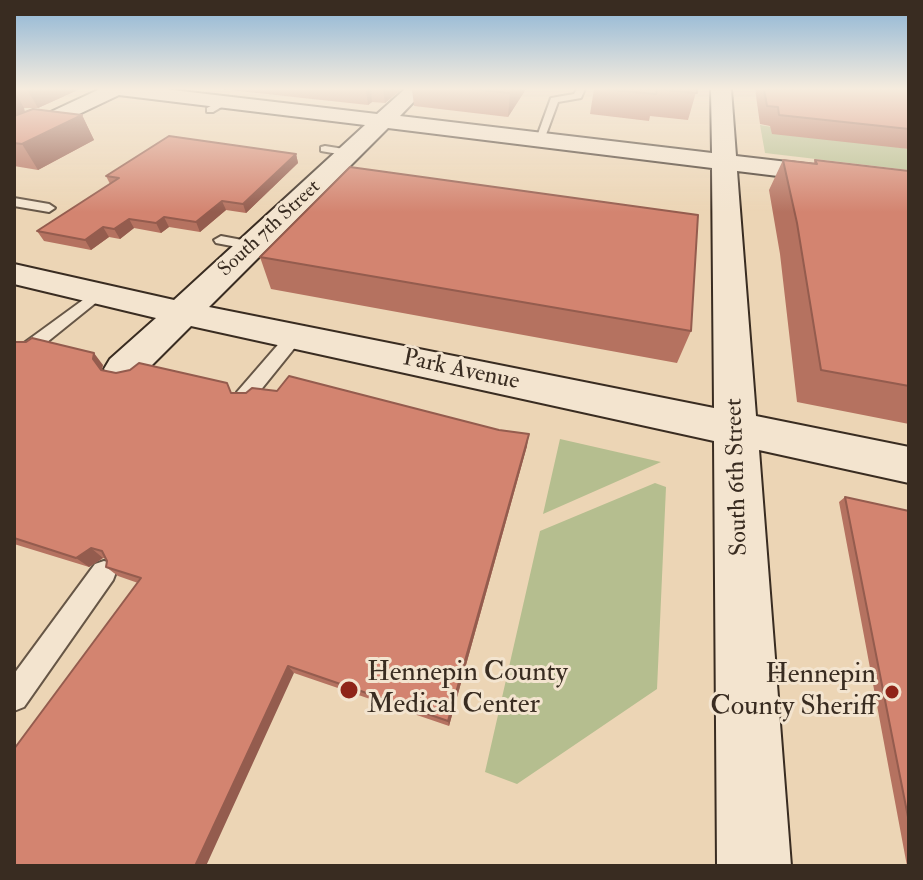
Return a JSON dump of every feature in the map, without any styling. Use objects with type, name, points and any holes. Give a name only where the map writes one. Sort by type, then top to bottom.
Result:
[{"type":"street","name":"South 7th Street","points":[[124,369],[253,246],[338,151],[369,130]]},
{"type":"street","points":[[462,130],[909,184]]},
{"type":"street","name":"South 6th Street","points":[[724,130],[754,866]]},
{"type":"street","name":"Park Avenue","points":[[14,274],[182,313],[909,465]]},
{"type":"lane","points":[[539,140],[542,130]]},
{"type":"lane","points":[[14,202],[49,208]]},
{"type":"lane","points":[[221,240],[253,246]]},
{"type":"lane","points":[[30,347],[98,294]]},
{"type":"lane","points":[[244,397],[295,336]]},
{"type":"lane","points":[[14,697],[104,572]]},
{"type":"green space","points":[[761,130],[791,130],[909,149],[909,170],[765,153]]},
{"type":"green space","points":[[560,439],[661,462],[543,514]]},
{"type":"green space","points":[[655,483],[666,487],[657,689],[517,784],[485,772],[540,531]]},
{"type":"building","points":[[14,130],[51,130],[22,144],[14,143]]},
{"type":"building","points":[[169,136],[296,154],[243,204],[222,201],[196,222],[164,217],[156,223],[129,219],[114,229],[103,227],[85,240],[37,231],[119,178],[106,176]]},
{"type":"building","points":[[783,160],[817,164],[815,160],[909,171],[909,386],[821,370],[797,223]]},
{"type":"building","points":[[350,167],[698,215],[691,331],[260,257]]},
{"type":"building","points":[[32,338],[94,353],[93,359],[101,370],[116,373],[130,370],[139,363],[227,383],[231,393],[246,393],[252,388],[277,391],[289,376],[499,430],[529,434],[448,721],[288,666],[195,866],[14,866],[14,749],[141,578],[106,567],[107,561],[102,551],[91,548],[76,558],[14,538],[14,342],[26,342]]},
{"type":"building","name":"Hennepin County Sheriff","points":[[845,497],[909,511],[909,822]]},
{"type":"place","name":"Hennepin County Medical Center","points":[[349,690]]},
{"type":"place","name":"Hennepin County Sheriff","points":[[892,692]]}]
